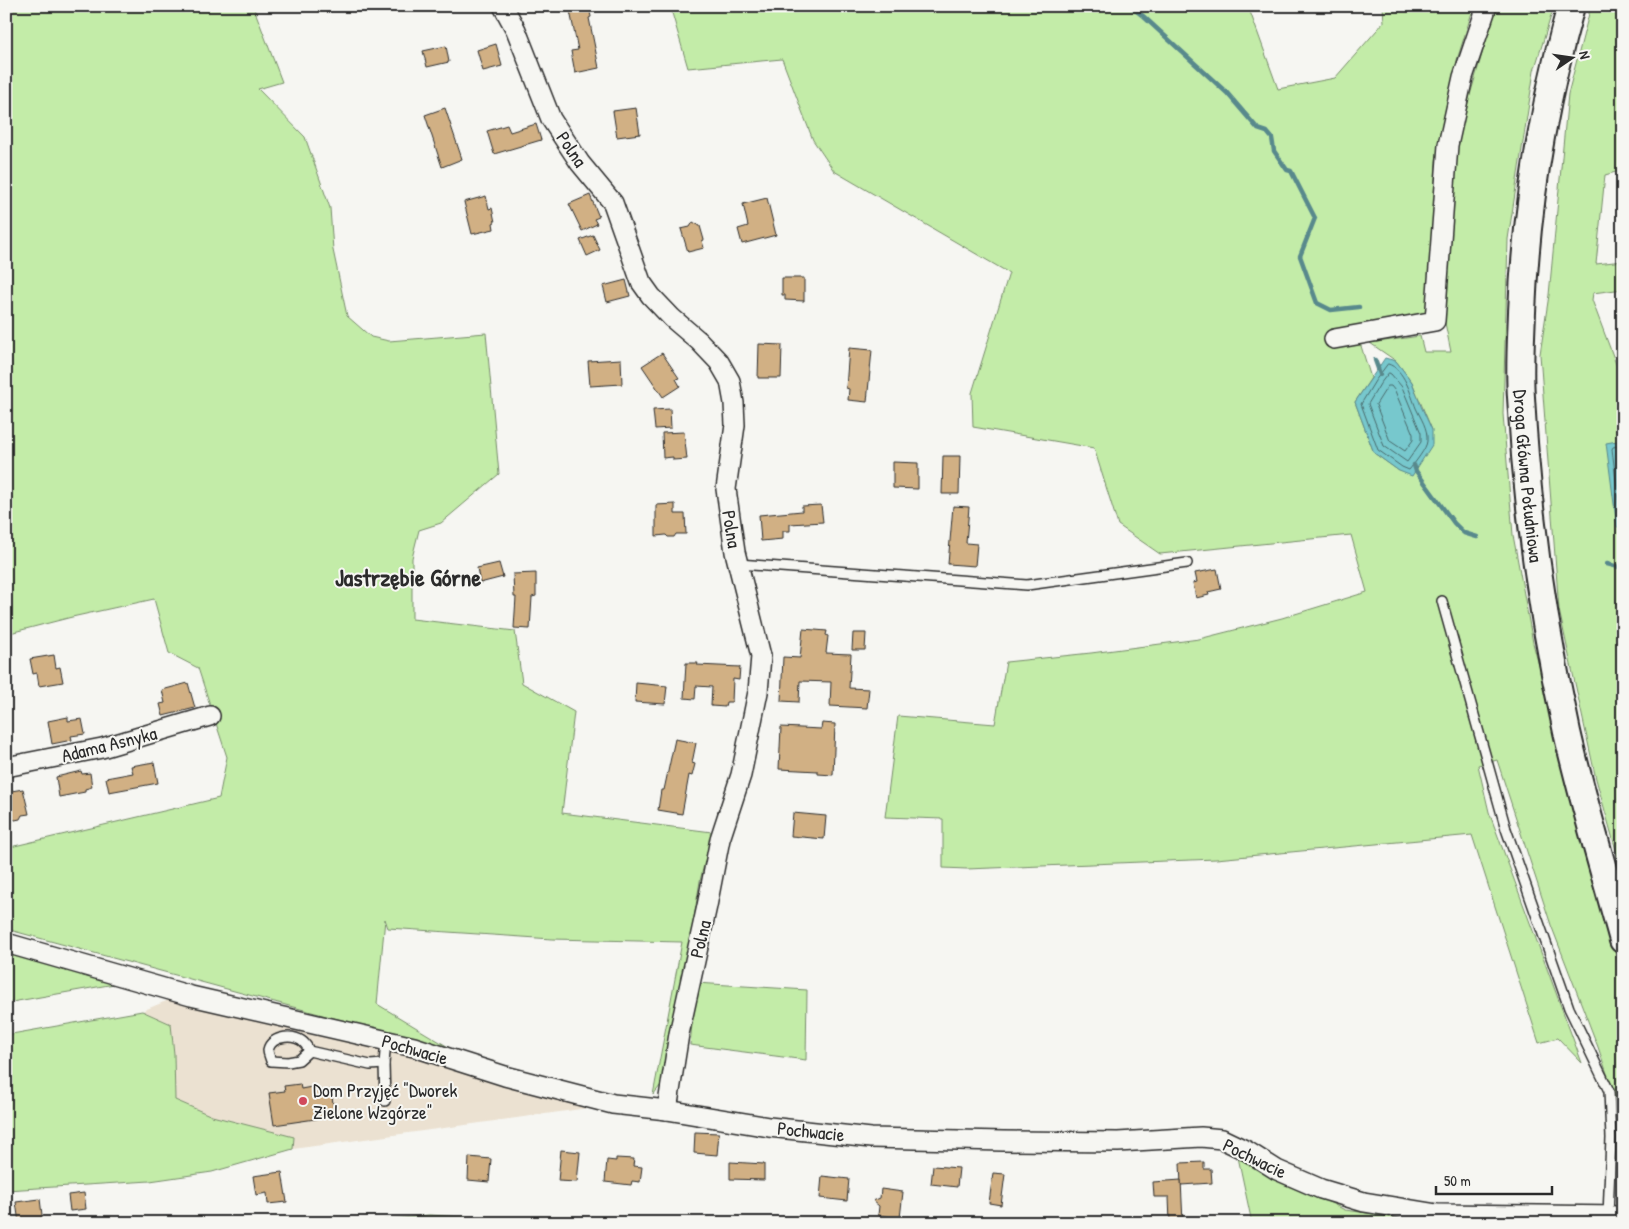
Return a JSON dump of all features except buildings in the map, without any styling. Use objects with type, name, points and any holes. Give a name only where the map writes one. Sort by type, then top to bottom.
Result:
[{"type":"main road","name":"Droga Główna Południowa","points":[[1570,6],[1549,96],[1533,188],[1523,299],[1521,397],[1530,501],[1548,634],[1567,733],[1623,940]]},
{"type":"street","name":"Polna","points":[[502,6],[516,30],[551,119],[580,163],[613,203],[641,282],[651,296],[672,318],[699,341],[719,362],[730,381],[734,403],[735,425],[726,489],[738,564],[760,656],[758,692],[741,775],[720,839],[679,1034],[667,1110]]},
{"type":"street","points":[[1334,339],[1435,321],[1448,145],[1463,77],[1487,6]]},
{"type":"street","name":"Adama Asnyka","points":[[6,767],[102,748],[210,716]]},
{"type":"street","name":"Pochwacie","points":[[6,943],[192,996],[414,1047],[505,1076],[612,1104],[667,1110],[768,1127],[871,1138],[1118,1142],[1201,1138],[1222,1139],[1247,1151],[1277,1170],[1321,1189],[1364,1202],[1437,1214],[1613,1218]]},
{"type":"lane","points":[[738,564],[1027,585],[1187,562]]},
{"type":"lane","points":[[1442,601],[1506,829],[1569,1008],[1610,1091],[1613,1218]]},
{"type":"lane","points":[[385,1101],[384,1064],[386,1040]]},
{"type":"lane","points":[[308,1051],[370,1065],[384,1064]]},
{"type":"shaded area","points":[[171,999],[404,1053],[588,1108],[293,1149],[294,1137],[212,1116],[175,1100],[171,1024],[142,1011]]},
{"type":"green space","points":[[6,6],[253,6],[282,82],[258,89],[305,137],[330,208],[333,250],[347,316],[371,337],[389,341],[486,333],[499,474],[441,523],[419,530],[412,558],[412,619],[515,631],[522,683],[574,712],[562,813],[712,832],[700,881],[664,1081],[653,1095],[682,942],[552,939],[388,928],[385,919],[377,1004],[455,1051],[6,929],[6,848],[219,798],[227,757],[198,668],[169,653],[154,599],[6,634]]},
{"type":"green space","points":[[670,6],[1248,6],[1278,89],[1335,78],[1384,22],[1383,6],[1474,6],[1457,60],[1436,160],[1428,316],[1356,330],[1371,378],[1355,402],[1374,453],[1399,471],[1432,430],[1412,382],[1396,361],[1370,343],[1420,336],[1424,352],[1451,352],[1443,313],[1456,143],[1496,6],[1554,6],[1534,71],[1508,239],[1503,414],[1513,535],[1533,643],[1623,981],[1623,1195],[1620,1186],[1619,1109],[1598,1047],[1551,925],[1497,760],[1478,765],[1489,812],[1582,1063],[1558,1038],[1539,1043],[1472,835],[1216,859],[967,869],[943,868],[943,819],[885,817],[898,716],[995,724],[1006,662],[1199,639],[1282,618],[1367,592],[1351,535],[1160,554],[1118,525],[1094,448],[973,427],[972,393],[1009,273],[834,171],[813,140],[782,59],[688,68]]},
{"type":"green space","points":[[1591,6],[1623,6],[1623,170],[1605,175],[1596,264],[1623,261],[1623,289],[1593,293],[1592,300],[1619,372],[1623,372],[1623,875],[1596,779],[1559,610],[1540,354],[1549,295],[1568,94]]},
{"type":"green space","points":[[6,952],[120,983],[6,1003]]},
{"type":"green space","points":[[696,983],[807,990],[806,1060],[690,1045]]},
{"type":"green space","points":[[142,1011],[171,1024],[175,1100],[212,1116],[294,1137],[293,1149],[212,1172],[150,1181],[6,1190],[6,1035]]},
{"type":"green space","points":[[1238,1157],[1345,1210],[1404,1218],[1394,1223],[1252,1223]]},
{"type":"green space","points":[[429,1215],[568,1223],[361,1223]]},
{"type":"water","points":[[1385,358],[1396,361],[1412,382],[1432,430],[1432,445],[1412,476],[1399,471],[1374,453],[1355,402]]},
{"type":"water","points":[[1623,440],[1623,527],[1617,527],[1606,443]]},
{"type":"waterway","points":[[1130,6],[1227,93],[1258,129],[1267,132],[1272,138],[1274,151],[1287,170],[1291,171],[1315,218],[1300,256],[1317,303],[1331,310],[1359,307]]},
{"type":"waterway","points":[[1375,360],[1380,374]]},
{"type":"waterway","points":[[1414,465],[1416,471],[1454,523],[1464,533],[1477,537]]},
{"type":"waterway","points":[[1607,564],[1623,568]]},
{"type":"place","name":"Dom Przyjęć \"Dworek Zielone Wzgórze\"","points":[[303,1101]]},
{"type":"district","name":"Jastrzębie Górne","points":[[408,578]]}]
